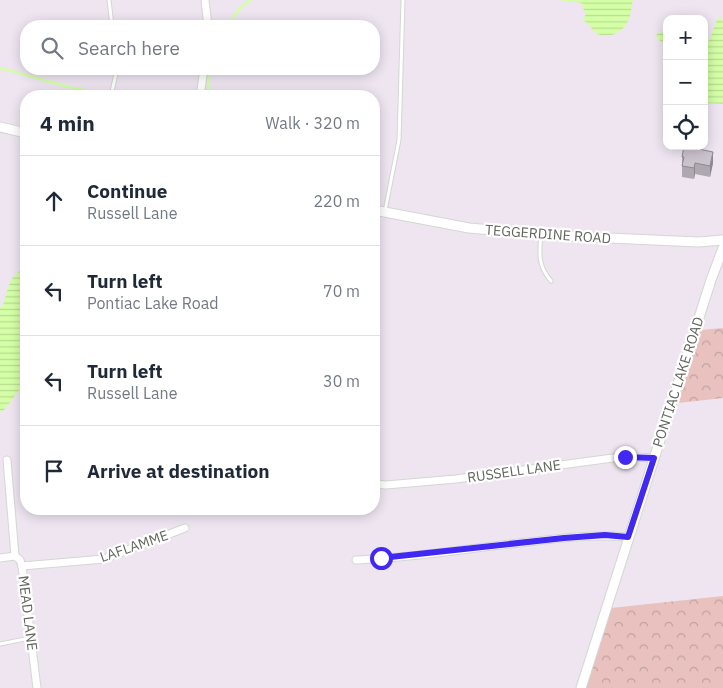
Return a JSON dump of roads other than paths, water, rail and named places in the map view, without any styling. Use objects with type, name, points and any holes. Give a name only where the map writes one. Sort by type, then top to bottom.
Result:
[{"type":"street","points":[[205,0],[207,20]]},
{"type":"street","points":[[201,90],[203,75]]},
{"type":"street","points":[[0,127],[20,132]]},
{"type":"street","name":"TEGGERDINE ROAD","points":[[380,211],[469,228],[542,234],[698,242],[723,240]]},
{"type":"street","name":"PONTIAC LAKE ROAD","points":[[581,688],[628,537],[723,248]]},
{"type":"street","name":"RUSSELL LANE","points":[[380,484],[456,479],[613,458],[636,456],[654,458]]},
{"type":"street","points":[[7,460],[15,556]]},
{"type":"street","name":"LAFLAMME","points":[[22,566],[104,559],[185,528]]},
{"type":"street","points":[[356,560],[399,557],[564,538],[605,535],[628,537]]},
{"type":"street","name":"MEAD LANE","points":[[0,558],[15,556],[20,560],[22,566],[37,688]]},
{"type":"lane","points":[[109,0],[111,20]]},
{"type":"lane","points":[[384,212],[399,140],[402,95],[403,0]]},
{"type":"lane","points":[[112,90],[116,75]]},
{"type":"lane","points":[[542,234],[539,260],[551,281]]},
{"type":"lane","points":[[0,644],[31,638]]},
{"type":"waterway","points":[[232,20],[239,9],[250,0]]},
{"type":"waterway","points":[[0,68],[20,73]]},
{"type":"waterway","points":[[26,75],[85,90]]},
{"type":"waterway","points":[[208,90],[209,75]]}]
